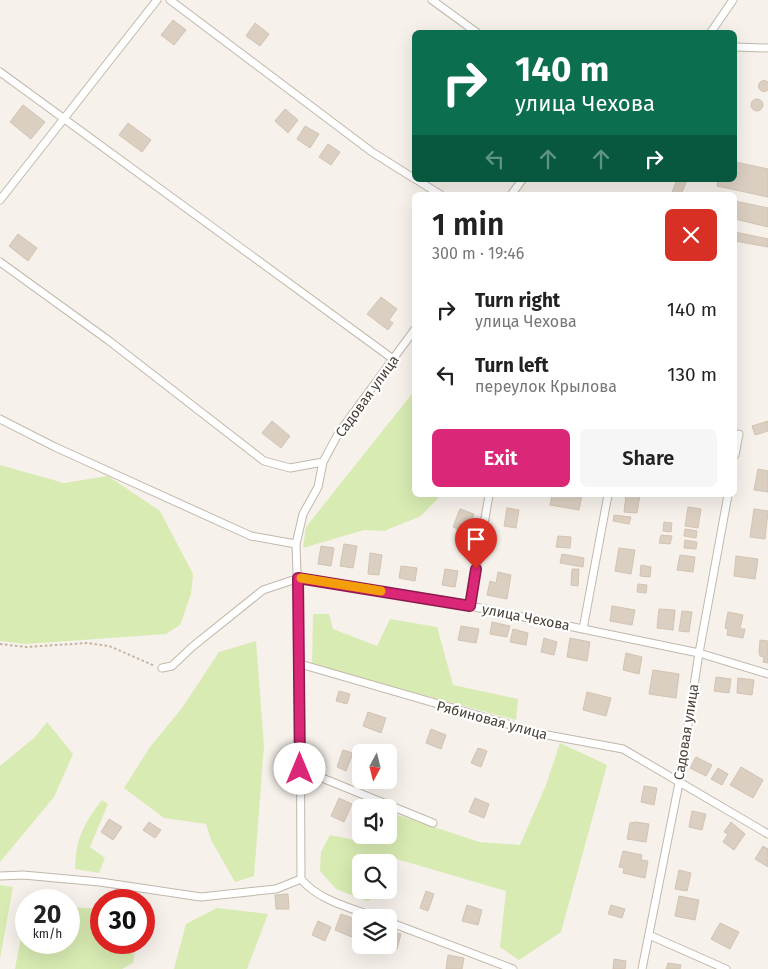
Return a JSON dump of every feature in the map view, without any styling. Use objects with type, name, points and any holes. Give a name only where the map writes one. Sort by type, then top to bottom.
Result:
[{"type":"street","points":[[0,200],[157,0]]},
{"type":"street","points":[[170,0],[372,152],[412,177]]},
{"type":"street","points":[[432,0],[473,30]]},
{"type":"street","points":[[712,30],[733,0]]},
{"type":"street","points":[[737,47],[768,48]]},
{"type":"street","points":[[0,72],[393,360]]},
{"type":"street","points":[[421,182],[436,192]]},
{"type":"street","points":[[0,262],[108,340],[264,461],[290,468],[324,462]]},
{"type":"street","name":"Садовая улица","points":[[301,879],[300,664],[296,544],[303,514],[318,487],[324,462],[338,434],[412,333]]},
{"type":"street","points":[[0,419],[55,447],[251,536],[296,544]]},
{"type":"street","points":[[737,444],[739,434]]},
{"type":"street","points":[[470,606],[489,497]]},
{"type":"street","points":[[583,629],[608,497]]},
{"type":"street","name":"Садовая улица","points":[[642,969],[679,783],[699,653],[728,497]]},
{"type":"street","name":"улица Чехова","points":[[162,668],[172,666],[192,647],[263,590],[298,578],[470,606],[583,629],[699,653],[768,674]]},
{"type":"street","name":"Рябиновая улица","points":[[300,664],[542,734],[623,749],[768,834]]},
{"type":"street","points":[[300,769],[433,823]]},
{"type":"street","points":[[0,876],[23,875],[100,882],[200,897],[276,889],[301,879],[308,888],[321,896],[355,909]]},
{"type":"street","points":[[397,925],[513,969]]},
{"type":"street","points":[[649,935],[726,969]]},
{"type":"path","points":[[0,644],[26,647],[87,643],[109,646],[149,665],[162,668]]},
{"type":"green space","points":[[412,394],[412,497],[439,497],[421,516],[384,531],[364,530],[303,548],[306,527]]},
{"type":"green space","points":[[0,465],[64,483],[108,476],[160,511],[193,574],[191,594],[180,625],[166,634],[26,644],[0,641]]},
{"type":"green space","points":[[313,614],[329,614],[333,629],[377,646],[390,619],[437,627],[453,685],[518,699],[516,720],[312,665]]},
{"type":"green space","points":[[256,641],[264,746],[254,876],[235,882],[211,840],[206,824],[164,818],[124,788],[150,747],[182,708],[219,652]]},
{"type":"green space","points":[[47,722],[73,754],[54,797],[0,862],[0,766],[35,737]]},
{"type":"green space","points":[[560,743],[607,765],[561,932],[519,960],[500,947],[506,891],[397,859],[397,854],[352,854],[352,895],[336,889],[320,871],[321,852],[330,835],[352,840],[352,844],[397,844],[397,815],[479,842],[520,845],[546,785]]},
{"type":"green space","points":[[102,800],[108,804],[90,847],[105,858],[99,873],[75,869],[77,849],[82,832]]},
{"type":"green space","points":[[0,885],[13,887],[0,959]]},
{"type":"green space","points":[[80,908],[90,908],[90,954],[134,954],[133,963],[122,969],[15,969],[18,954],[80,954]]},
{"type":"green space","points":[[217,908],[268,914],[247,969],[174,969],[186,924]]},
{"type":"building","points":[[173,20],[186,30],[174,45],[161,35]]},
{"type":"building","points":[[255,23],[269,34],[260,46],[246,36]]},
{"type":"building","points":[[762,81],[766,81],[769,86],[768,90],[762,91],[759,88],[759,84]]},
{"type":"building","points":[[755,99],[759,99],[763,105],[759,111],[755,111],[751,107],[751,103]]},
{"type":"building","points":[[23,105],[45,122],[31,139],[10,122]]},
{"type":"building","points":[[285,109],[298,120],[288,133],[275,121]]},
{"type":"building","points":[[128,123],[151,140],[142,152],[119,135]]},
{"type":"building","points":[[305,126],[319,134],[310,148],[297,139]]},
{"type":"building","points":[[328,144],[340,152],[331,165],[319,157]]},
{"type":"building","points":[[737,162],[768,169],[768,197],[717,186],[718,182],[737,182]]},
{"type":"building","points":[[676,182],[686,182],[682,192],[672,192]]},
{"type":"building","points":[[737,201],[768,208],[768,227],[737,219]]},
{"type":"building","points":[[737,232],[768,239],[768,247],[737,241]]},
{"type":"building","points":[[18,234],[37,248],[28,261],[9,246]]},
{"type":"building","points":[[381,297],[397,309],[389,320],[393,323],[388,330],[367,314]]},
{"type":"building","points":[[272,421],[290,436],[281,448],[262,433]]},
{"type":"building","points":[[768,421],[768,431],[755,435],[752,426]]},
{"type":"building","points":[[758,469],[768,471],[768,492],[754,490]]},
{"type":"building","points":[[552,497],[582,497],[579,510],[550,505]]},
{"type":"building","points":[[626,497],[640,497],[637,513],[624,512]]},
{"type":"building","points":[[688,507],[701,509],[698,528],[685,526]]},
{"type":"building","points":[[507,508],[519,510],[516,528],[504,526]]},
{"type":"building","points":[[460,509],[474,514],[467,533],[453,527]]},
{"type":"building","points":[[754,509],[768,511],[765,539],[750,537]]},
{"type":"building","points":[[614,515],[631,517],[629,524],[613,521]]},
{"type":"building","points":[[664,522],[672,523],[671,532],[663,531]]},
{"type":"building","points":[[685,529],[697,531],[696,538],[684,536]]},
{"type":"building","points":[[661,535],[672,536],[670,544],[659,543]]},
{"type":"building","points":[[558,536],[571,537],[570,548],[556,547]]},
{"type":"building","points":[[685,540],[697,542],[696,549],[684,548]]},
{"type":"building","points":[[344,544],[357,546],[353,568],[340,566]]},
{"type":"building","points":[[321,546],[334,548],[331,566],[318,564]]},
{"type":"building","points":[[619,548],[635,550],[631,574],[615,571]]},
{"type":"building","points":[[370,553],[382,555],[379,575],[368,574]]},
{"type":"building","points":[[562,554],[584,558],[583,567],[560,563]]},
{"type":"building","points":[[680,555],[695,557],[693,572],[677,570]]},
{"type":"building","points":[[736,556],[758,559],[755,579],[734,576]]},
{"type":"building","points":[[641,565],[651,567],[650,577],[640,576]]},
{"type":"building","points":[[401,566],[417,568],[415,581],[399,578]]},
{"type":"building","points":[[445,569],[458,571],[455,587],[442,585]]},
{"type":"building","points":[[572,569],[579,569],[578,586],[571,585]]},
{"type":"building","points":[[498,572],[511,575],[507,599],[487,595],[490,581],[496,583]]},
{"type":"building","points":[[638,584],[647,585],[646,593],[637,592]]},
{"type":"building","points":[[612,606],[635,610],[632,625],[610,621]]},
{"type":"building","points":[[659,609],[675,610],[673,630],[657,628]]},
{"type":"building","points":[[682,611],[692,612],[689,632],[679,631]]},
{"type":"building","points":[[728,612],[743,615],[740,629],[745,629],[743,638],[727,635],[728,629],[725,628]]},
{"type":"building","points":[[492,622],[510,626],[507,637],[490,634]]},
{"type":"building","points":[[461,626],[479,629],[476,643],[458,640]]},
{"type":"building","points":[[513,629],[528,633],[526,645],[510,642]]},
{"type":"building","points":[[544,638],[557,642],[554,655],[541,652]]},
{"type":"building","points":[[570,638],[590,642],[587,661],[567,657]]},
{"type":"building","points":[[760,640],[768,641],[768,663],[763,662],[764,657],[760,656]]},
{"type":"building","points":[[626,653],[642,657],[639,674],[623,670]]},
{"type":"building","points":[[653,670],[679,674],[676,698],[649,694]]},
{"type":"building","points":[[716,677],[731,679],[729,693],[714,691]]},
{"type":"building","points":[[738,678],[754,680],[752,695],[737,693]]},
{"type":"building","points":[[339,691],[350,694],[347,704],[336,701]]},
{"type":"building","points":[[587,692],[611,698],[606,716],[583,710]]},
{"type":"building","points":[[368,712],[386,718],[381,733],[363,726]]},
{"type":"building","points":[[431,729],[446,735],[441,749],[426,743]]},
{"type":"building","points":[[478,748],[487,751],[481,767],[471,763]]},
{"type":"building","points":[[343,750],[352,753],[346,771],[337,767]]},
{"type":"building","points":[[696,757],[712,765],[706,776],[690,768]]},
{"type":"building","points":[[741,767],[763,780],[753,798],[730,785]]},
{"type":"building","points":[[718,768],[728,774],[722,785],[711,779]]},
{"type":"building","points":[[644,786],[657,788],[654,805],[641,802]]},
{"type":"building","points":[[339,798],[352,804],[344,822],[331,816]]},
{"type":"building","points":[[475,798],[489,804],[484,818],[469,812]]},
{"type":"building","points":[[692,811],[706,814],[702,830],[689,827]]},
{"type":"building","points":[[109,819],[122,827],[113,840],[101,832]]},
{"type":"building","points":[[149,822],[161,830],[155,838],[143,830]]},
{"type":"building","points":[[731,822],[745,834],[734,850],[723,842],[728,834],[724,832]]},
{"type":"building","points":[[630,823],[649,824],[646,842],[627,839]]},
{"type":"building","points":[[763,846],[768,849],[768,867],[755,859]]},
{"type":"building","points":[[623,851],[642,855],[641,860],[648,861],[645,878],[623,873],[624,868],[619,867]]},
{"type":"building","points":[[679,870],[691,873],[687,891],[675,889]]},
{"type":"building","points":[[426,891],[434,894],[428,911],[420,908]]},
{"type":"building","points":[[288,894],[289,909],[276,909],[275,895]]},
{"type":"building","points":[[679,896],[699,900],[695,920],[675,916]]},
{"type":"building","points":[[467,905],[482,910],[478,925],[462,921]]},
{"type":"building","points":[[611,905],[625,909],[622,918],[608,914]]},
{"type":"building","points":[[341,914],[352,918],[352,937],[335,930]]},
{"type":"building","points":[[318,921],[331,927],[325,941],[312,935]]},
{"type":"building","points":[[720,923],[739,932],[730,949],[711,939]]},
{"type":"building","points":[[397,933],[401,934],[397,949]]},
{"type":"building","points":[[448,955],[464,958],[462,969],[446,969]]},
{"type":"building","points":[[614,959],[626,961],[625,969],[613,969]]},
{"type":"building","points":[[668,963],[681,965],[680,969],[666,969]]},
{"type":"slow traffic","points":[[301,578],[381,591]]},
{"type":"route","points":[[300,769],[298,578],[470,606],[476,569]]}]
